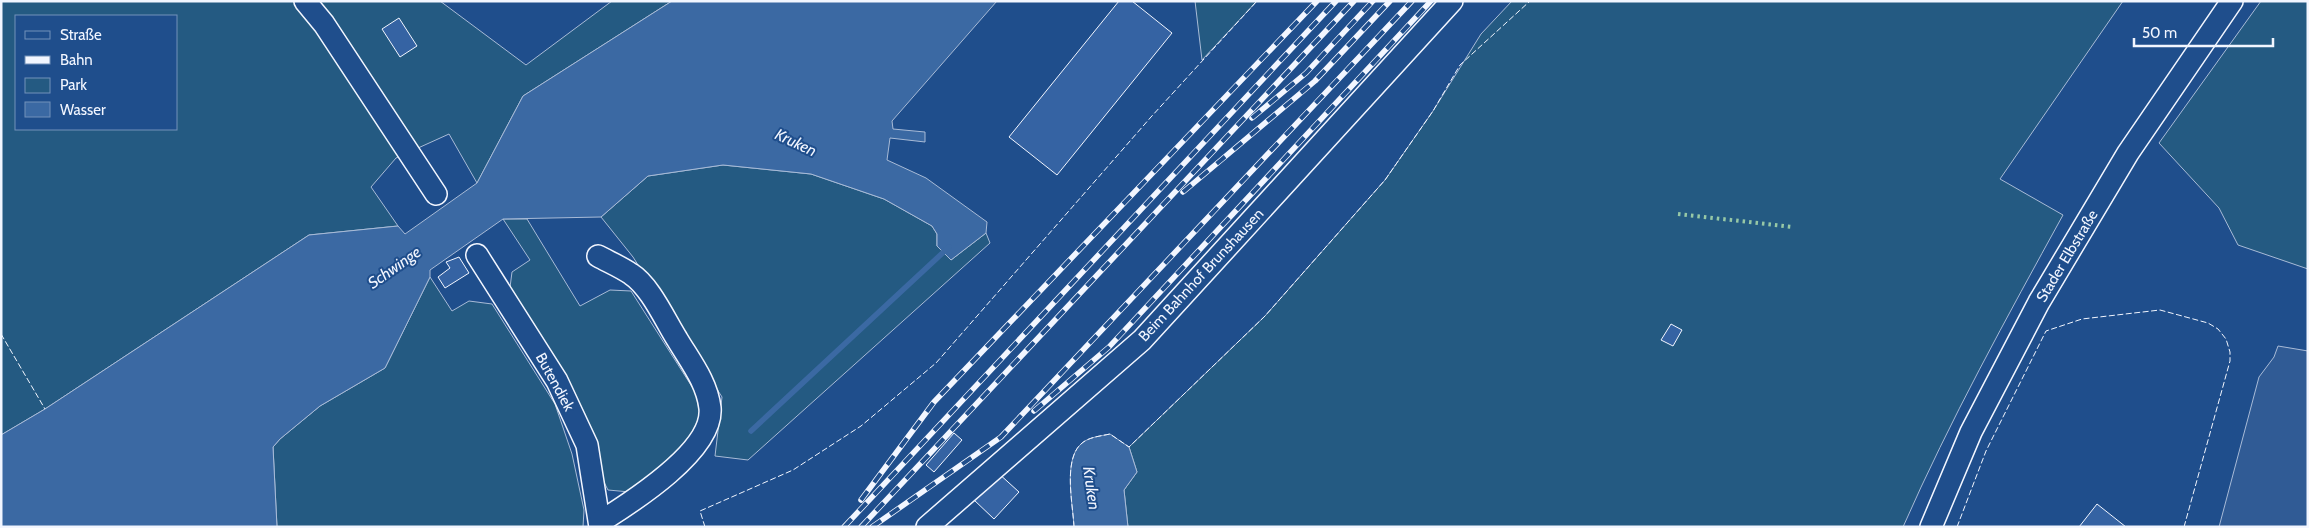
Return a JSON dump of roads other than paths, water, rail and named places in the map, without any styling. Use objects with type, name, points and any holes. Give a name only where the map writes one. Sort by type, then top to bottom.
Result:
[{"type":"street","points":[[305,1],[335,40],[436,194]]},
{"type":"street","name":"Beim Bahnhof Brunshausen","points":[[927,527],[1142,340],[1452,1]]},
{"type":"street","name":"Stader Elbstraße","points":[[1931,527],[1971,432],[2039,302],[2128,153],[2232,1]]},
{"type":"street","name":"Butendiek","points":[[477,255],[557,381],[587,446],[600,524]]},
{"type":"street","points":[[598,256],[633,275],[649,294],[704,385],[710,409],[704,433],[685,460],[600,524]]},
{"type":"water","points":[[672,1],[997,1],[892,121],[893,129],[925,132],[925,142],[890,138],[887,160],[926,178],[987,222],[986,233],[951,260],[937,246],[937,234],[932,226],[884,199],[811,174],[723,165],[648,176],[601,217],[503,219],[430,270],[430,277],[385,368],[320,406],[273,447],[277,527],[1,527],[1,435],[45,409],[309,235],[398,226],[405,234],[477,183],[523,96]]},
{"type":"water","name":"Kruken","points":[[1110,434],[1129,447],[1137,472],[1124,490],[1128,527],[1074,527],[1070,483],[1075,451],[1087,440]]},
{"type":"waterway","points":[[751,431],[949,247]]},
{"type":"railway","points":[[861,500],[934,402],[1317,1]]},
{"type":"railway","points":[[844,527],[1336,1]]},
{"type":"railway","points":[[861,527],[1354,1]]},
{"type":"railway","points":[[1252,118],[1306,73],[1373,1]]},
{"type":"railway","points":[[1183,192],[1315,81],[1390,1]]},
{"type":"railway","points":[[872,527],[1001,437],[1412,1]]},
{"type":"railway","points":[[1034,411],[1109,347],[1431,1]]},
{"type":"water label","name":"Schwinge","points":[[394,267]]}]
